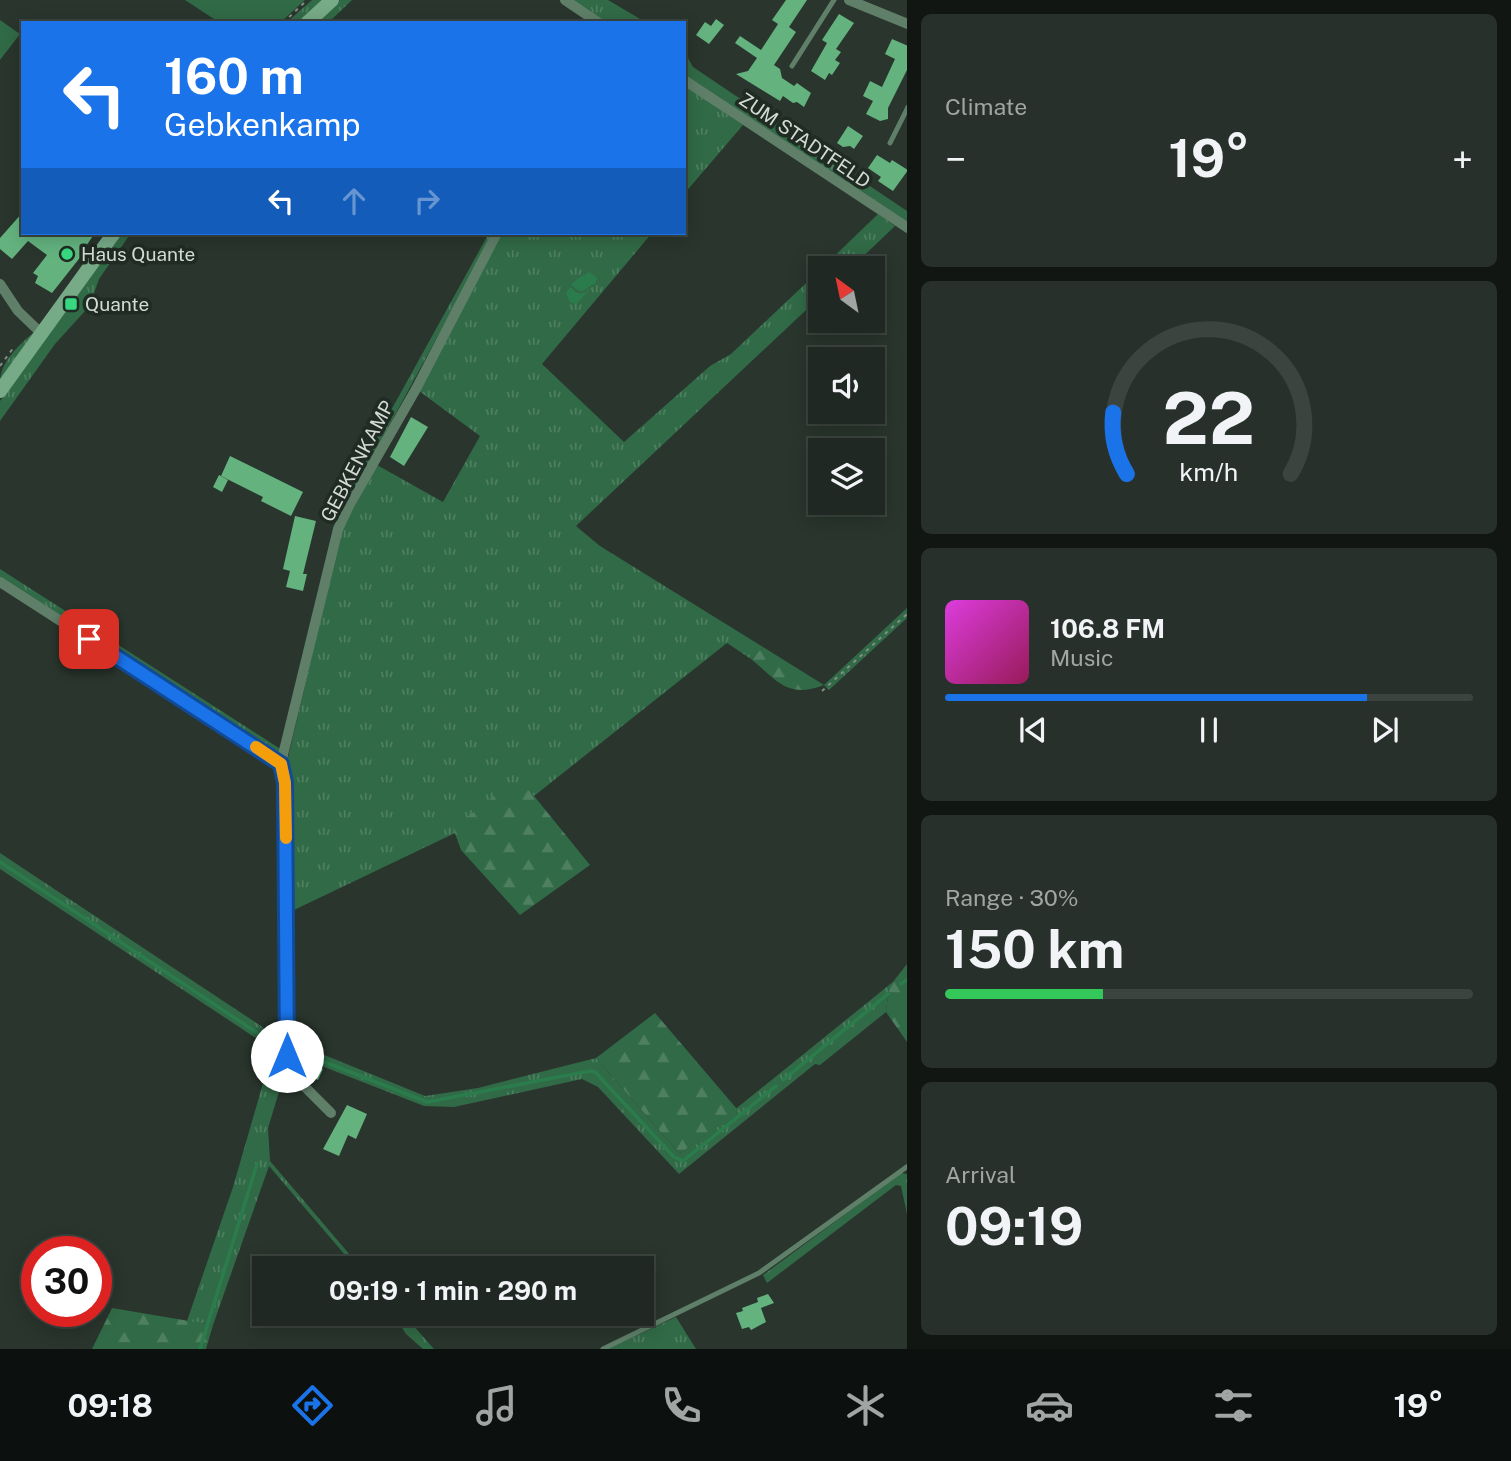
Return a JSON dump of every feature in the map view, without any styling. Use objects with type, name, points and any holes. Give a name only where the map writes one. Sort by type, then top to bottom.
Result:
[{"type":"main road","points":[[309,21],[332,0]]},
{"type":"main road","points":[[0,391],[113,235]]},
{"type":"street","points":[[565,0],[596,21]]},
{"type":"street","points":[[849,0],[907,24]]},
{"type":"street","name":"ZUM STADTFELD","points":[[686,81],[907,228]]},
{"type":"street","name":"GEBKENKAMP","points":[[331,1113],[292,1074],[287,1056],[285,783],[281,764],[338,529],[416,389],[496,235]]},
{"type":"street","points":[[0,284],[18,311],[41,333]]},
{"type":"street","points":[[0,582],[281,764]]},
{"type":"lane","points":[[792,66],[834,0]]},
{"type":"lane","points":[[890,144],[907,107]]},
{"type":"lane","points":[[603,1349],[759,1273],[907,1166]]},
{"type":"path","points":[[285,21],[307,0]]},
{"type":"path","points":[[822,691],[907,613]]},
{"type":"green space","points":[[185,0],[305,0],[282,21],[217,21]]},
{"type":"green space","points":[[312,0],[323,0],[300,21],[288,21]]},
{"type":"green space","points":[[340,0],[352,0],[330,21],[317,21]]},
{"type":"green space","points":[[572,0],[608,0],[644,21],[603,21]]},
{"type":"green space","points":[[0,20],[20,34],[0,60]]},
{"type":"green space","points":[[686,55],[693,67],[907,211],[907,224],[686,77]]},
{"type":"green space","points":[[686,86],[743,125],[686,192]]},
{"type":"green space","points":[[878,214],[895,226],[864,256],[834,256]]},
{"type":"green space","points":[[121,235],[130,235],[99,279],[85,311],[55,344],[0,421],[0,401]]},
{"type":"green space","points":[[488,235],[493,235],[348,501],[333,493],[347,490]]},
{"type":"green space","points":[[500,235],[650,235],[542,364],[624,442],[710,366],[731,354],[808,281],[808,308],[576,526],[600,546],[763,647],[751,659],[727,643],[534,796],[530,791],[453,828],[455,833],[294,910],[291,922],[287,762],[342,528],[377,465],[443,502],[480,436],[419,391]]},
{"type":"green space","points":[[34,332],[0,382],[7,361]]},
{"type":"green space","points":[[0,569],[279,748],[283,747],[283,750],[274,755],[0,578]]},
{"type":"green space","points":[[907,608],[907,618],[829,690],[824,685]]},
{"type":"green space","points":[[763,647],[824,685],[801,690],[784,686],[751,659]]},
{"type":"green space","points":[[507,786],[530,791],[590,865],[520,915],[461,850],[453,828]]},
{"type":"green space","points":[[0,853],[270,1032],[283,1037],[287,1066],[268,1128],[270,1161],[351,1256],[346,1256],[269,1166],[213,1325],[187,1321],[233,1187],[268,1066],[277,1052],[0,869]]},
{"type":"green space","points":[[907,964],[907,1042],[886,1012],[889,987]]},
{"type":"green space","points":[[894,981],[889,987],[886,1012],[820,1065],[815,1064],[679,1174],[598,1087],[582,1079],[454,1107],[424,1106],[291,1054],[290,1041],[425,1096],[478,1088],[596,1058],[680,1154]]},
{"type":"green space","points":[[655,1013],[737,1109],[680,1154],[596,1058]]},
{"type":"green space","points":[[901,1173],[907,1174],[907,1214],[901,1186],[896,1185],[767,1283],[763,1275]]},
{"type":"green space","points":[[112,1308],[213,1325],[206,1349],[92,1349],[103,1327],[112,1327]]},
{"type":"green space","points":[[676,1317],[696,1349],[608,1349]]},
{"type":"green space","points":[[401,1326],[414,1326],[434,1349],[423,1349]]},
{"type":"water","points":[[588,271],[597,278],[595,284],[576,304],[570,302],[566,293],[573,283]]},
{"type":"building","points":[[786,0],[807,0],[789,27],[796,32],[774,65],[780,69],[782,78],[794,86],[797,83],[811,93],[804,107],[783,96],[780,101],[736,74],[748,71],[757,58],[735,43],[740,36],[761,50],[778,24],[772,20]]},
{"type":"building","points":[[839,14],[854,23],[836,49],[841,52],[835,60],[840,63],[825,80],[811,71],[827,43],[822,40]]},
{"type":"building","points":[[716,19],[724,25],[709,44],[696,35],[705,22],[711,26]]},
{"type":"building","points":[[892,39],[907,46],[907,70],[888,108],[888,119],[880,121],[866,114],[873,101],[863,96],[870,81],[882,87],[895,59],[885,54]]},
{"type":"building","points":[[848,126],[863,136],[854,149],[837,143]]},
{"type":"building","points":[[877,155],[890,163],[892,160],[907,171],[893,191],[878,181],[881,177],[868,168]]},
{"type":"building","points":[[21,214],[21,235],[94,235],[86,246],[85,257],[82,255],[52,293],[35,283],[38,276],[33,273],[47,255],[28,241],[12,259],[0,249],[0,238]]},
{"type":"building","points":[[411,417],[428,427],[404,466],[390,457]]},
{"type":"building","points":[[230,456],[303,492],[291,516],[261,501],[263,497],[221,476]]},
{"type":"building","points":[[219,475],[228,480],[222,492],[213,487]]},
{"type":"building","points":[[295,516],[316,521],[303,574],[307,574],[303,591],[286,587],[290,571],[283,569]]},
{"type":"building","points":[[308,1062],[323,1069],[318,1080],[303,1073]]},
{"type":"building","points":[[347,1105],[367,1114],[356,1139],[348,1135],[339,1156],[323,1149]]},
{"type":"building","points":[[768,1294],[774,1303],[761,1308],[766,1322],[751,1330],[749,1327],[742,1329],[736,1313],[758,1302],[757,1298]]},
{"type":"waterway","points":[[0,862],[274,1044]]},
{"type":"waterway","points":[[901,984],[907,980]]},
{"type":"waterway","points":[[783,1080],[888,994]]},
{"type":"waterway","points":[[294,1050],[427,1102],[595,1072],[674,1157],[683,1161],[776,1086]]},
{"type":"waterway","points":[[200,1349],[257,1164]]},
{"type":"slow traffic","points":[[256,747],[281,764],[285,783],[286,838]]},
{"type":"place","name":"Haus Quante","points":[[67,254]]},
{"type":"place","name":"Quante","points":[[71,304]]},
{"type":"route","points":[[89,639],[281,764],[285,783],[287,1056]]}]
